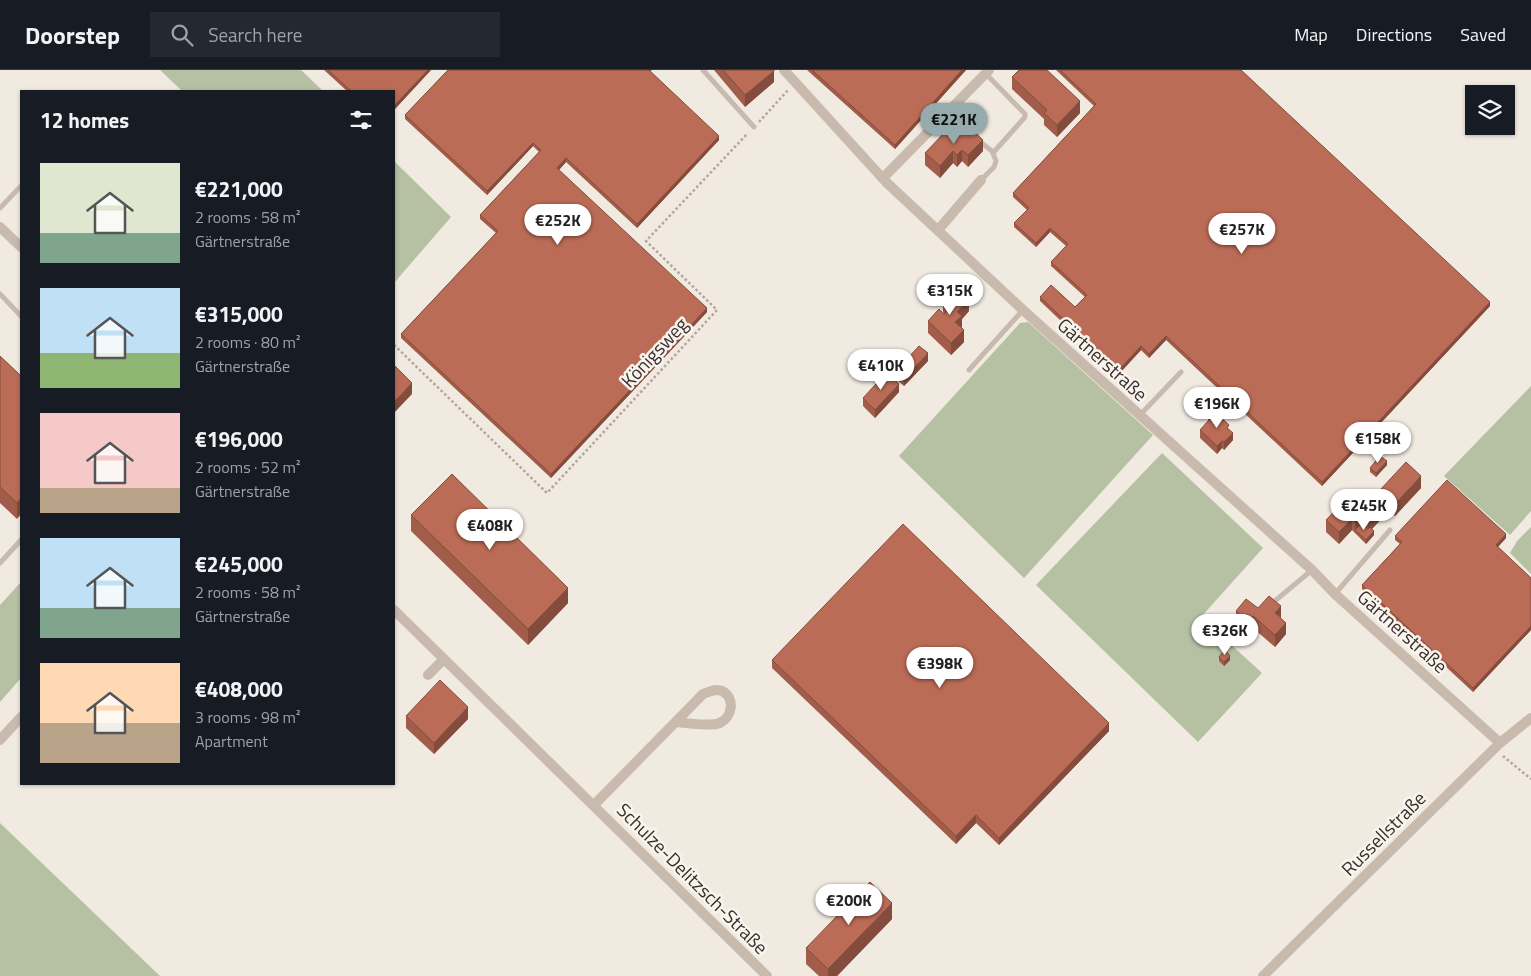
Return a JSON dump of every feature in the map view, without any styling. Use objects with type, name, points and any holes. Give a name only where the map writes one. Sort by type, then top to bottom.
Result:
[{"type":"street","name":"Gärtnerstraße","points":[[784,70],[882,178],[1139,416],[1312,570],[1335,594],[1497,746]]},
{"type":"street","points":[[882,178],[987,72]]},
{"type":"street","points":[[938,230],[981,180]]},
{"type":"street","points":[[0,227],[20,246]]},
{"type":"street","name":"Schulze-Delitzsch-Straße","points":[[395,611],[768,976]]},
{"type":"street","points":[[428,675],[444,659]]},
{"type":"street","name":"Schulze-Delitzsch-Straße","points":[[594,805],[703,694],[712,690],[722,691],[730,698],[732,707],[729,716],[719,723],[676,722]]},
{"type":"street","points":[[0,740],[20,718]]},
{"type":"street","name":"Russellstraße","points":[[1269,974],[1497,746],[1531,718]]},
{"type":"lane","points":[[702,70],[754,127]]},
{"type":"lane","points":[[987,72],[1025,114],[1021,122],[993,153]]},
{"type":"lane","points":[[947,112],[993,153],[996,161],[994,166],[981,180]]},
{"type":"lane","points":[[0,208],[20,187]]},
{"type":"lane","points":[[0,294],[20,315]]},
{"type":"lane","points":[[969,370],[1023,310]]},
{"type":"lane","points":[[1139,416],[1181,372]]},
{"type":"lane","points":[[1335,594],[1390,530]]},
{"type":"lane","points":[[0,563],[20,541]]},
{"type":"lane","points":[[1264,610],[1312,570]]},
{"type":"path","name":"Königsweg","points":[[395,346],[547,493],[717,310],[646,241],[795,83]]},
{"type":"path","points":[[1497,746],[1531,779]]},
{"type":"green space","points":[[160,70],[301,70],[322,90],[181,90]]},
{"type":"green space","points":[[395,162],[451,217],[395,282]]},
{"type":"green space","points":[[1028,322],[1153,435],[1024,578],[899,456],[1020,323]]},
{"type":"green space","points":[[1531,386],[1531,511],[1510,535],[1444,476]]},
{"type":"green space","points":[[1162,453],[1263,548],[1201,617],[1262,673],[1198,742],[1036,585]]},
{"type":"green space","points":[[1531,527],[1531,574],[1510,553],[1517,541]]},
{"type":"green space","points":[[20,583],[20,679],[0,702],[0,605]]},
{"type":"green space","points":[[0,823],[160,976],[0,976]]},
{"type":"building","points":[[328,70],[428,70],[395,105],[395,90],[350,90]]},
{"type":"building","points":[[448,70],[649,70],[719,136],[637,224],[566,158],[557,168],[707,308],[551,474],[401,334],[498,231],[480,215],[541,150],[533,143],[487,191],[405,115]]},
{"type":"building","points":[[723,70],[774,70],[774,71],[745,95]]},
{"type":"building","points":[[812,70],[962,70],[895,145]]},
{"type":"building","points":[[1019,70],[1047,70],[1080,101],[1057,125],[1044,113],[1047,110],[1012,77]]},
{"type":"building","points":[[1060,70],[1241,70],[1490,302],[1322,482],[1166,336],[1149,354],[1141,346],[1118,371],[1040,297],[1051,285],[1075,307],[1087,295],[1051,262],[1068,244],[1050,228],[1036,243],[1014,223],[1029,208],[1013,193],[1096,104]]},
{"type":"building","points":[[967,125],[983,140],[968,155],[962,150],[957,155],[953,151],[940,166],[925,153],[945,132],[953,140]]},
{"type":"building","points":[[955,286],[969,299],[957,312],[962,316],[955,322],[964,330],[951,343],[928,321],[939,309],[944,314],[951,307],[943,300]]},
{"type":"building","points":[[919,346],[928,353],[904,379],[896,371]]},
{"type":"building","points":[[0,356],[20,375],[20,499],[17,503],[0,487]]},
{"type":"building","points":[[395,366],[412,383],[395,401]]},
{"type":"building","points":[[887,372],[899,384],[875,410],[863,398]]},
{"type":"building","points":[[1214,411],[1229,425],[1227,428],[1233,433],[1217,446],[1200,430]]},
{"type":"building","points":[[1380,456],[1387,461],[1376,473],[1370,468]]},
{"type":"building","points":[[1406,462],[1421,476],[1395,504],[1380,490]]},
{"type":"building","points":[[452,474],[568,588],[528,629],[411,515]]},
{"type":"building","points":[[1447,480],[1506,534],[1496,545],[1531,578],[1531,626],[1473,688],[1362,585],[1402,542],[1395,536]]},
{"type":"building","points":[[1366,491],[1382,506],[1368,522],[1362,515],[1355,522],[1352,519],[1339,532],[1326,520],[1347,498],[1354,505]]},
{"type":"building","points":[[1381,499],[1389,507],[1382,514],[1382,506],[1378,502]]},
{"type":"building","points":[[1362,523],[1368,529],[1370,527],[1374,531],[1366,540],[1355,530]]},
{"type":"building","points":[[903,524],[1109,723],[999,838],[976,815],[956,836],[772,660]]},
{"type":"building","points":[[1269,596],[1281,606],[1275,613],[1286,623],[1275,635],[1253,616],[1252,618],[1247,614],[1244,618],[1236,611],[1246,599],[1258,608]]},
{"type":"building","points":[[1225,650],[1230,656],[1224,662],[1219,657]]},
{"type":"building","points":[[440,680],[468,707],[434,743],[406,716]]},
{"type":"building","points":[[870,882],[892,903],[828,969],[806,948]]}]
